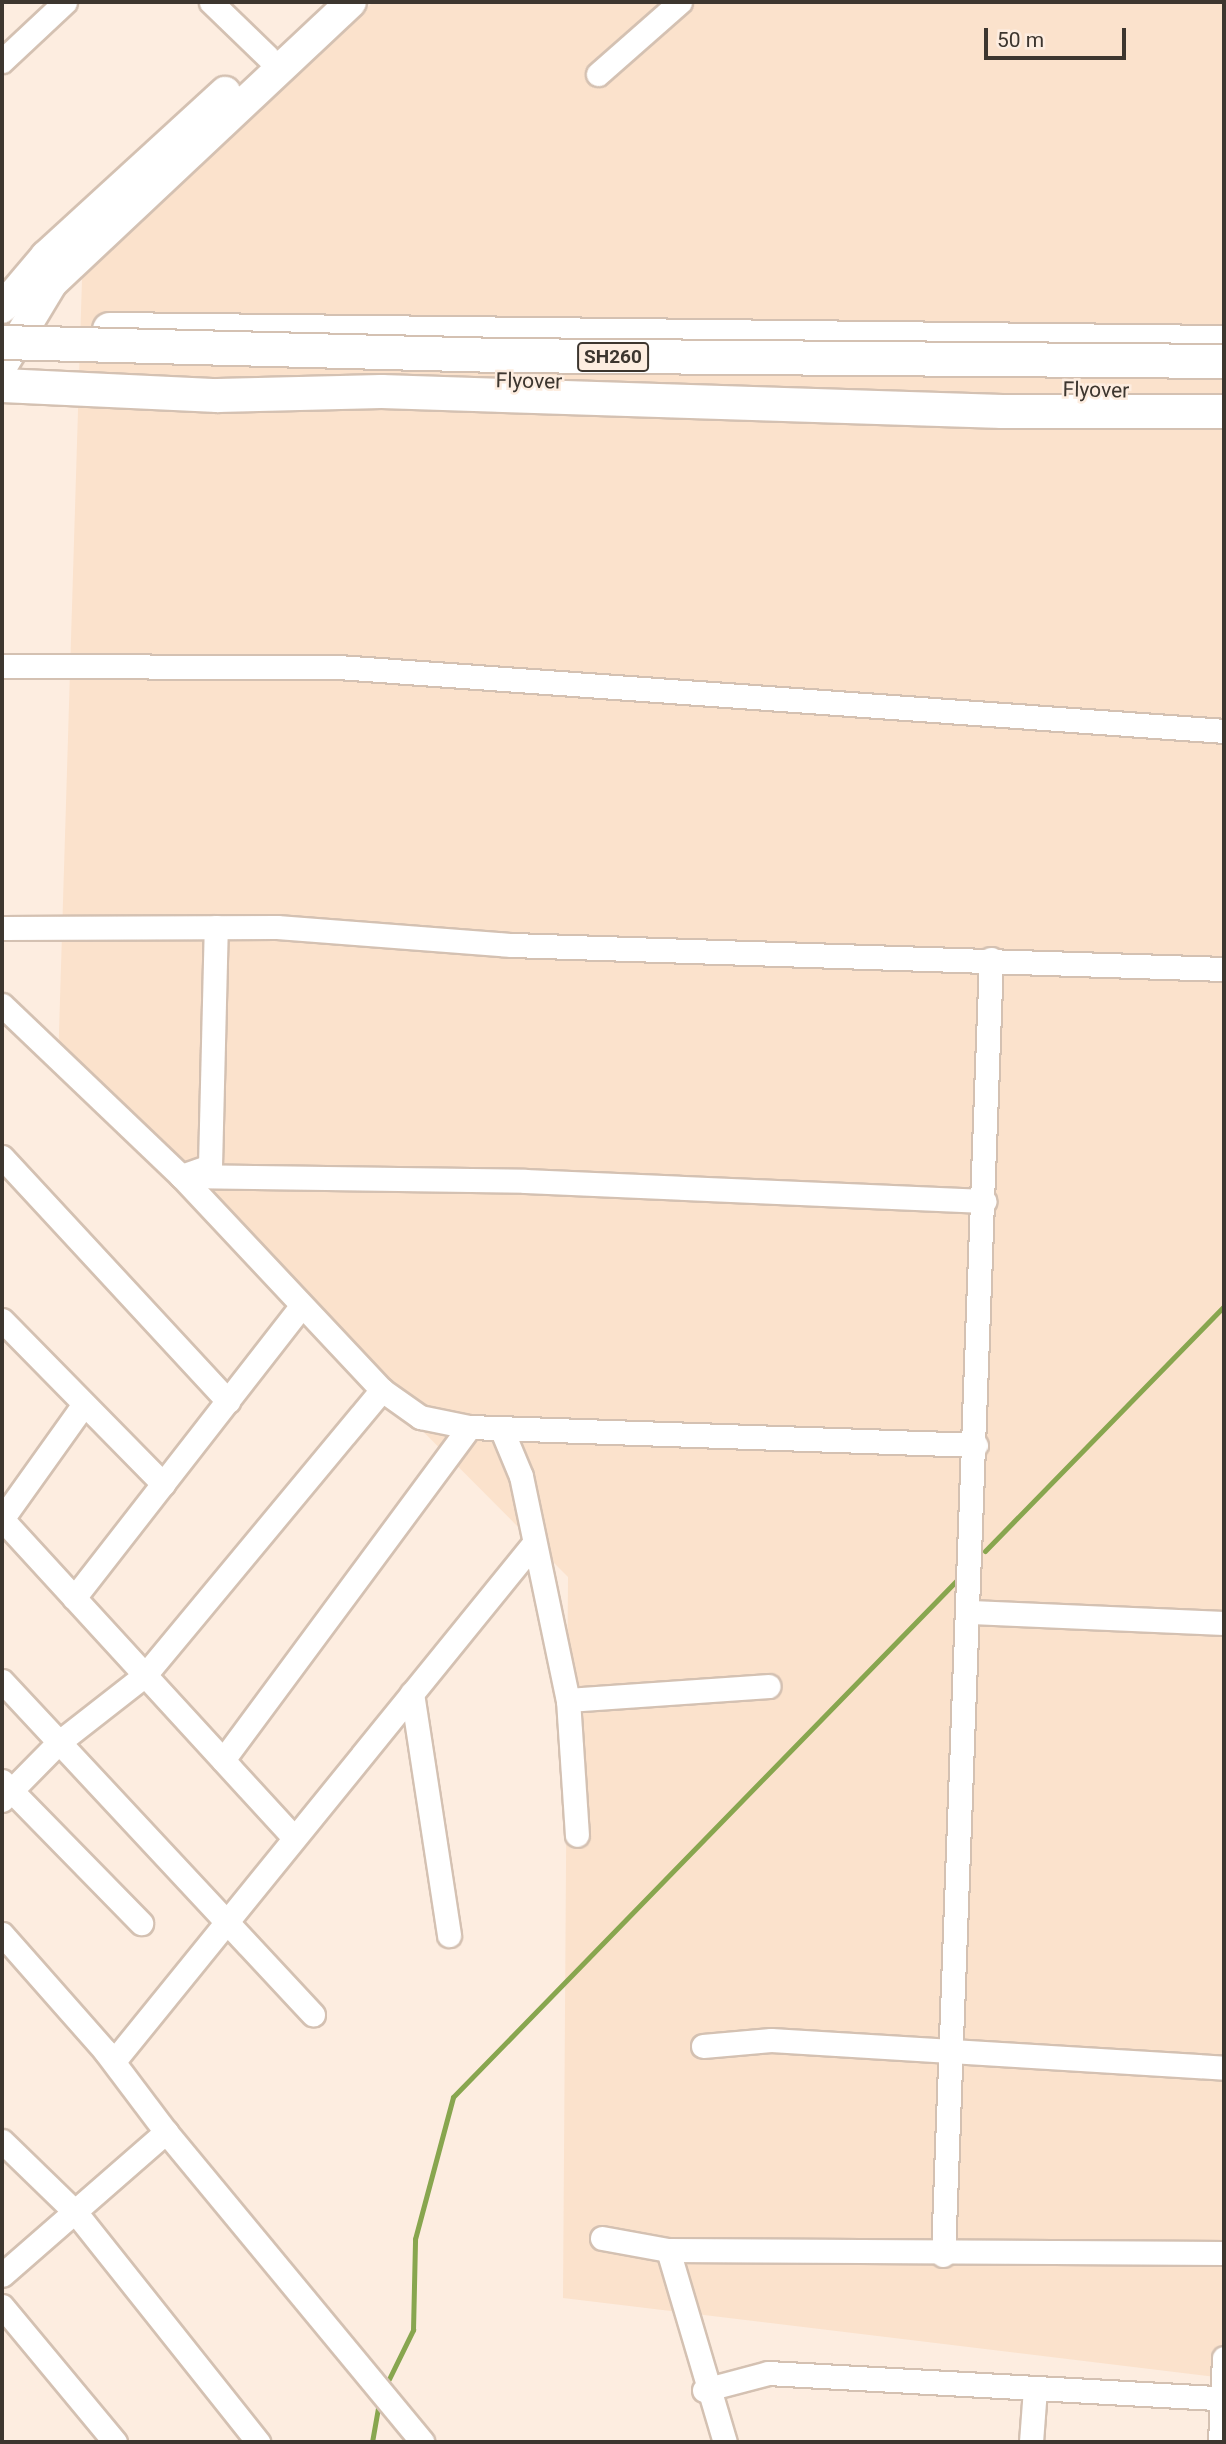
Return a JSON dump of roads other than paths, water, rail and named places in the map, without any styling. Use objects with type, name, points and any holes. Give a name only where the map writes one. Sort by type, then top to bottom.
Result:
[{"type":"highway","name":"SH260","points":[[6,326],[1224,342]]},
{"type":"highway","name":"Flyover","points":[[6,326],[497,355],[1224,361]]},
{"type":"highway","name":"Flyover","points":[[2,367],[1224,393]]},
{"type":"highway","points":[[2,385],[217,395],[381,391],[1002,411],[1224,411]]},
{"type":"main road","points":[[2,367],[6,326],[46,256],[326,2]]},
{"type":"main road","points":[[6,326],[351,2]]},
{"type":"street","points":[[2,61],[65,2]]},
{"type":"street","points":[[211,2],[267,57]]},
{"type":"street","points":[[598,74],[680,2]]},
{"type":"street","points":[[2,666],[338,667],[1224,731]]},
{"type":"street","points":[[181,1176],[210,1166],[216,927]]},
{"type":"street","points":[[2,928],[216,927],[512,944],[1224,969]]},
{"type":"street","points":[[943,2255],[971,1612],[990,959]]},
{"type":"street","points":[[2,1005],[181,1176],[300,1308],[382,1390],[420,1417],[469,1427],[976,1445]]},
{"type":"street","points":[[2,1157],[228,1401]]},
{"type":"street","points":[[181,1176],[525,1181],[985,1201]]},
{"type":"street","points":[[74,1598],[300,1308]]},
{"type":"street","points":[[2,1320],[163,1484]]},
{"type":"street","points":[[141,1923],[5,1791],[58,1743],[145,1675],[382,1390]]},
{"type":"street","points":[[84,1404],[2,1519],[294,1838]]},
{"type":"street","points":[[223,1760],[469,1427]]},
{"type":"street","points":[[501,1428],[521,1476],[568,1700],[578,1835]]},
{"type":"street","points":[[104,2051],[114,2061],[534,1543]]},
{"type":"street","points":[[971,1612],[1224,1623]]},
{"type":"street","points":[[2,1681],[313,2015]]},
{"type":"street","points":[[568,1700],[769,1686]]},
{"type":"street","points":[[412,1693],[449,1935]]},
{"type":"street","points":[[2,1934],[104,2051],[166,2132],[422,2442]]},
{"type":"street","points":[[704,2046],[771,2040],[1224,2068]]},
{"type":"street","points":[[2,2275],[166,2132]]},
{"type":"street","points":[[2,2141],[76,2213],[258,2442]]},
{"type":"street","points":[[602,2238],[668,2250],[943,2255],[1224,2253]]},
{"type":"street","points":[[668,2250],[704,2390],[725,2442]]},
{"type":"street","points":[[2,2306],[9,2330],[115,2442]]},
{"type":"street","points":[[1220,2442],[1224,2358]]},
{"type":"street","points":[[704,2390],[768,2373],[1222,2398]]},
{"type":"street","points":[[1031,2442],[1035,2389]]},
{"type":"waterway","points":[[985,1551],[1224,1306]]},
{"type":"waterway","points":[[389,2379],[413,2330],[415,2239],[453,2097],[956,1581]]},
{"type":"waterway","points":[[372,2442],[379,2403]]}]
